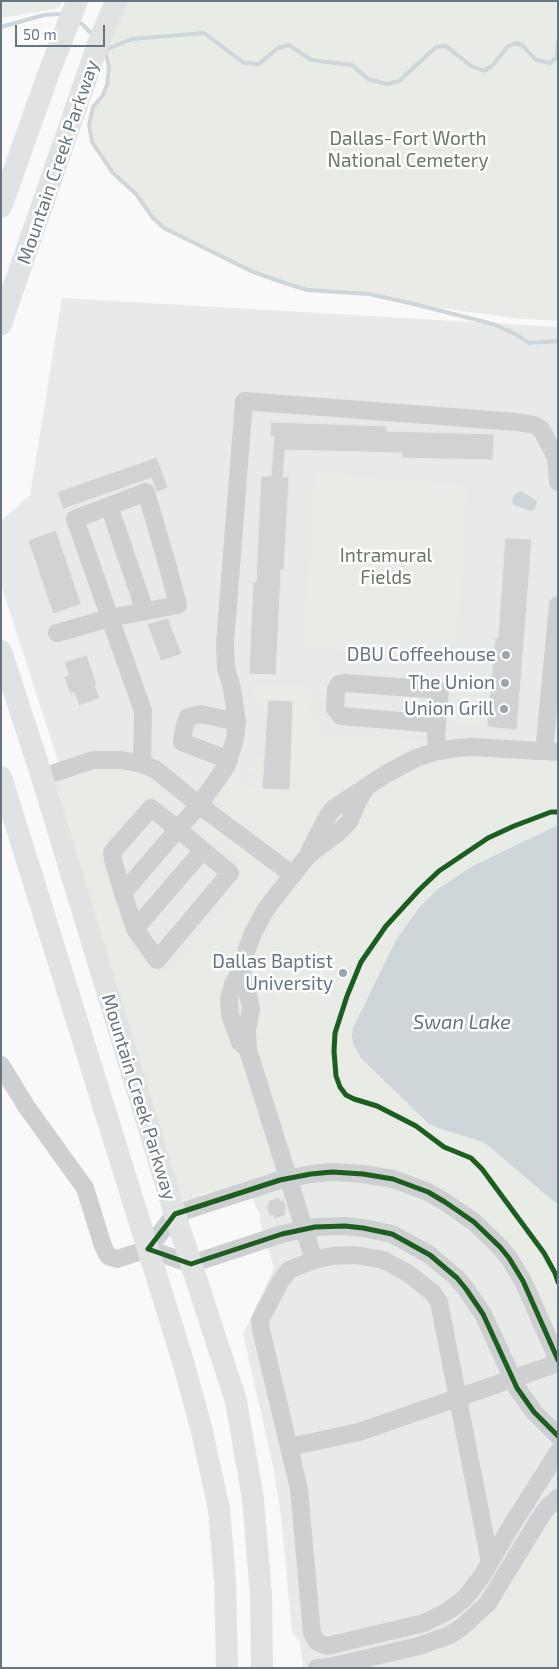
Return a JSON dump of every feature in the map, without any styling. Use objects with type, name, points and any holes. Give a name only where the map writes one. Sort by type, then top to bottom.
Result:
[{"type":"main road","name":"Mountain Creek Parkway","points":[[1,207],[48,75],[78,1]]},
{"type":"main road","name":"Mountain Creek Parkway","points":[[1,324],[84,90],[98,44],[116,1]]},
{"type":"main road","name":"Mountain Creek Parkway","points":[[1,651],[42,776],[175,1214],[237,1410],[254,1509],[266,1667]]},
{"type":"main road","name":"Mountain Creek Parkway","points":[[1,777],[148,1249],[201,1427],[219,1509],[225,1581],[227,1668]]},
{"type":"street","points":[[123,893],[199,805],[226,767],[235,739],[237,722],[232,688],[226,668],[225,643],[244,401],[516,422],[534,425],[541,429],[556,457],[558,482]]},
{"type":"street","points":[[57,633],[110,618],[178,605],[146,492],[75,520],[110,618],[143,711],[142,764]]},
{"type":"street","points":[[109,506],[145,611]]},
{"type":"street","points":[[314,1260],[248,1050],[247,1031],[251,1010],[245,980],[241,972],[244,957],[259,920],[305,859],[349,822],[366,788],[386,774],[406,762],[438,751],[473,747],[551,751],[558,605]]},
{"type":"street","points":[[437,724],[341,716],[335,709],[336,689],[339,684],[344,683],[440,690],[436,736],[438,751]]},
{"type":"street","points":[[229,760],[182,742],[183,735],[188,718],[201,714],[237,722]]},
{"type":"street","points":[[42,776],[85,762],[102,759],[121,760],[142,764],[155,769],[199,805],[293,875]]},
{"type":"street","points":[[151,808],[203,850],[230,873],[157,960],[135,929],[112,853],[151,808]]},
{"type":"street","points":[[135,929],[203,850]]},
{"type":"street","points":[[1,1065],[26,1106],[85,1188],[103,1246],[108,1256],[118,1259],[148,1249],[175,1214],[288,1178],[332,1172],[379,1176],[428,1192],[460,1212],[487,1234],[504,1253],[516,1269],[528,1292],[558,1361],[359,1432],[288,1447]]},
{"type":"street","points":[[148,1249],[191,1264],[282,1234],[305,1228],[327,1226],[345,1226],[380,1231],[405,1240],[430,1255],[458,1278],[476,1302],[517,1388],[534,1412],[558,1436]]},
{"type":"street","points":[[490,1562],[439,1302],[433,1293],[409,1274],[384,1260],[356,1255],[332,1256],[314,1260],[289,1270],[280,1282],[260,1320],[261,1330],[299,1489],[312,1633],[317,1642],[327,1646],[424,1623],[448,1611],[465,1598],[482,1576],[558,1452]]},
{"type":"street","points":[[317,1668],[419,1646],[450,1635],[462,1627],[488,1603],[547,1508],[558,1498]]},
{"type":"shaded area","name":"Dallas Baptist University","points":[[62,298],[558,327],[558,1668],[303,1668],[300,1642],[292,1632],[281,1516],[273,1466],[243,1334],[274,1268],[260,1222],[260,1213],[246,1182],[188,1148],[1,585],[1,521],[30,495]]},
{"type":"green space","points":[[1,1],[62,1],[59,8],[1,18]]},
{"type":"green space","name":"Dallas-Fort Worth National Cemetery","points":[[119,1],[558,1],[558,321],[513,318],[415,304],[369,294],[307,290],[253,272],[164,228],[153,218],[136,194],[113,173],[92,142],[89,125],[93,107],[103,95],[107,85],[109,67],[105,50]]},
{"type":"green space","name":"Intramural Fields","points":[[315,472],[468,485],[456,661],[303,648]]},
{"type":"green space","points":[[456,681],[484,682],[481,726],[453,725]]},
{"type":"green space","points":[[251,685],[311,685],[309,716],[319,719],[321,722],[321,733],[426,740],[427,742],[424,747],[398,757],[372,774],[311,837],[295,860],[290,863],[221,812],[214,802],[217,801],[233,773],[239,775],[243,786],[290,790],[293,701],[268,700],[267,706],[255,706]]},
{"type":"green space","points":[[251,754],[264,755],[264,762],[248,762]]},
{"type":"green space","points":[[481,754],[558,761],[558,809],[517,822],[477,841],[439,867],[422,882],[391,916],[367,949],[346,990],[330,1046],[332,1071],[336,1085],[344,1098],[392,1116],[418,1131],[440,1147],[466,1159],[478,1167],[484,1174],[488,1183],[534,1243],[550,1268],[556,1284],[549,1293],[551,1299],[558,1306],[558,1340],[525,1275],[440,1192],[294,1168],[253,1046],[247,972],[267,919],[363,801],[391,778],[434,759]]},
{"type":"green space","points":[[247,765],[263,767],[263,774],[244,773]]},
{"type":"green space","points":[[104,766],[145,775],[162,783],[187,803],[186,809],[178,819],[173,817],[179,810],[160,794],[155,801],[148,802],[141,796],[106,838],[101,841],[109,847],[128,924],[136,947],[142,956],[158,969],[162,967],[168,973],[244,880],[237,875],[237,870],[243,863],[200,827],[204,818],[206,817],[275,872],[277,877],[276,883],[237,954],[237,1043],[274,1170],[270,1175],[209,1195],[208,1193],[202,1194],[202,1197],[186,1202],[180,1199],[55,782],[57,778]]},
{"type":"green space","points":[[243,777],[263,778],[262,785],[246,784]]},
{"type":"green space","name":"Swan Lake","points":[[558,814],[558,1272],[545,1249],[486,1169],[475,1158],[451,1147],[414,1122],[383,1105],[345,1092],[338,1072],[336,1045],[346,1005],[365,961],[390,925],[426,886],[448,866],[504,832]]},
{"type":"green space","points":[[558,1506],[558,1668],[408,1668],[407,1654],[456,1636]]},
{"type":"green space","points":[[400,1656],[402,1668],[351,1668]]},
{"type":"water","points":[[521,491],[537,501],[535,509],[531,511],[514,505],[512,501],[514,495]]},
{"type":"water","name":"Swan Lake","points":[[558,825],[558,1205],[484,1142],[429,1124],[361,1058],[353,1044],[352,1035],[353,1028],[396,940],[419,908],[438,889],[471,867]]},
{"type":"building","points":[[271,422],[387,426],[387,431],[494,434],[493,460],[402,458],[402,453],[285,450],[283,477],[289,477],[284,570],[281,570],[276,675],[249,674],[253,582],[256,582],[261,476],[271,476],[274,437],[270,437]]},
{"type":"building","points":[[157,457],[168,488],[157,492],[151,478],[63,509],[57,492]]},
{"type":"building","points":[[56,530],[81,604],[53,614],[28,540]]},
{"type":"building","points":[[505,538],[532,539],[517,730],[487,727],[495,638],[498,638]]},
{"type":"building","points":[[168,618],[182,654],[161,661],[147,624]]},
{"type":"building","points":[[87,655],[100,698],[79,706],[74,692],[70,694],[64,677],[69,675],[64,662]]},
{"type":"building","points":[[268,700],[293,701],[290,790],[262,789]]},
{"type":"building","points":[[279,1197],[280,1201],[284,1200],[287,1210],[284,1211],[286,1215],[274,1219],[273,1215],[269,1216],[266,1205],[269,1204],[268,1201]]},
{"type":"waterway","points":[[1,27],[44,15],[61,14],[64,16]]},
{"type":"waterway","points":[[77,22],[82,24],[93,35]]},
{"type":"waterway","points":[[105,50],[132,39],[204,33],[244,63],[259,64],[278,48],[289,45],[311,60],[352,65],[368,79],[387,84],[399,81],[436,47],[446,46],[471,66],[484,71],[493,65],[508,46],[516,43],[522,45],[536,60],[550,63],[557,57],[558,41]]},
{"type":"waterway","points":[[105,51],[109,67],[107,85],[103,95],[93,107],[89,125],[92,142],[113,173],[136,194],[153,218],[164,228],[253,272],[307,290],[369,294],[493,324],[529,343],[558,341]]},
{"type":"cycle path","points":[[558,812],[551,812],[488,838],[439,871],[420,889],[386,926],[361,962],[335,1033],[334,1051],[336,1076],[340,1087],[346,1095],[377,1106],[416,1126],[444,1147],[471,1158],[482,1169],[544,1253],[558,1282]]},
{"type":"cycle path","points":[[558,1360],[523,1281],[500,1247],[474,1222],[445,1202],[428,1192],[393,1179],[363,1174],[332,1172],[280,1180],[175,1214],[148,1249],[191,1264],[282,1234],[315,1227],[345,1226],[392,1234],[430,1255],[457,1278],[483,1314],[517,1388],[534,1412],[558,1436]]},
{"type":"place","name":"DBU Coffeehouse","points":[[506,655]]},
{"type":"place","name":"The Union","points":[[505,683]]},
{"type":"place","name":"Union Grill","points":[[504,709]]},
{"type":"place","name":"Dallas Baptist University","points":[[343,973]]}]
